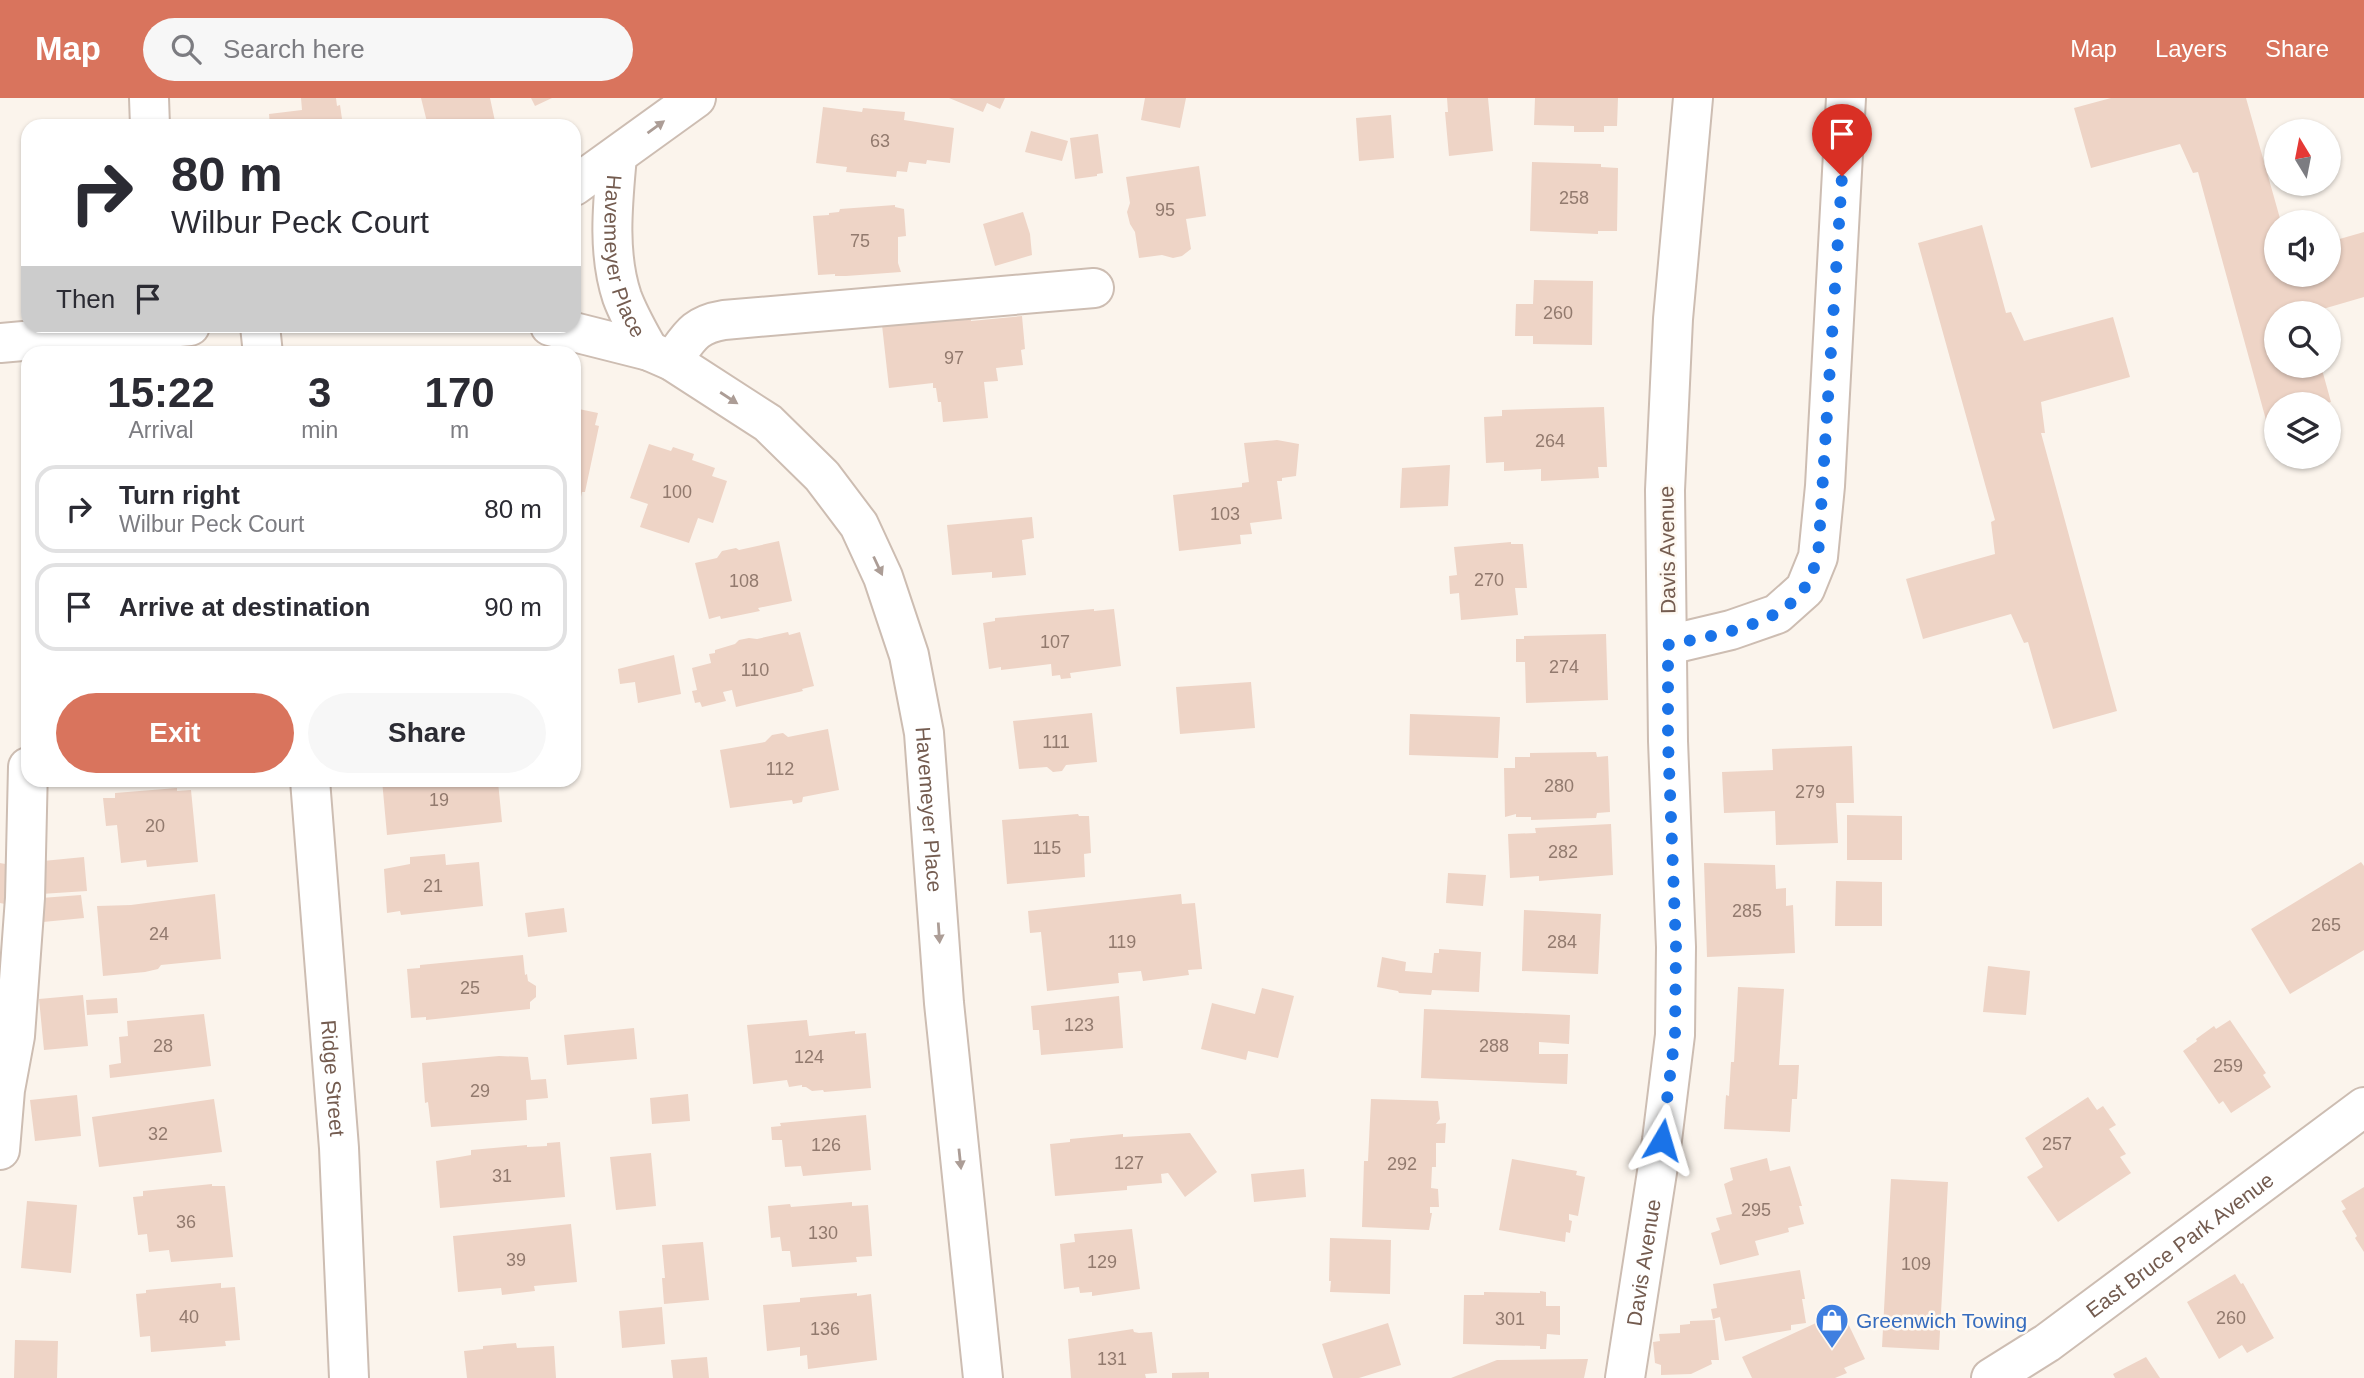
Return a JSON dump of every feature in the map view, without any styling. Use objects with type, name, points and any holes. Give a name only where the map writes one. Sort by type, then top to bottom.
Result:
[{"type":"street","points":[[149,98],[150,119]]},
{"type":"street","points":[[581,181],[696,98]]},
{"type":"street","name":"Davis Avenue","points":[[1625,1378],[1662,1140],[1675,1035],[1676,947],[1668,741],[1665,490],[1673,319],[1693,98]]},
{"type":"street","points":[[1668,645],[1731,630],[1777,614],[1805,589],[1818,557],[1846,98]]},
{"type":"street","name":"Havemeyer Place","points":[[617,156],[612,216],[621,295],[632,321],[660,356]]},
{"type":"street","points":[[660,356],[710,322],[1094,288]]},
{"type":"street","points":[[0,344],[45,346],[129,333]]},
{"type":"street","name":"Havemeyer Place","points":[[576,333],[660,356],[768,424],[822,476],[859,524],[883,577],[909,656],[924,733],[944,1003],[983,1378]]},
{"type":"street","points":[[0,1150],[5,1090],[15,1036],[25,898],[28,787]]},
{"type":"street","name":"Ridge Street","points":[[311,787],[339,1148],[349,1378]]},
{"type":"street","name":"East Bruce Park Avenue","points":[[1991,1378],[2047,1343],[2364,1107]]},
{"type":"building","points":[[301,98],[336,98],[342,119],[269,119],[269,114],[302,110]]},
{"type":"building","points":[[421,98],[490,98],[494,119],[426,119]]},
{"type":"building","points":[[531,98],[552,98],[535,106]]},
{"type":"building","points":[[949,98],[1005,98],[1000,109],[987,103],[983,112]]},
{"type":"building","points":[[1145,98],[1186,98],[1180,128],[1141,120]]},
{"type":"building","points":[[1447,98],[1488,98],[1493,151],[1449,156],[1445,112],[1448,112]]},
{"type":"building","points":[[1535,98],[1618,98],[1617,126],[1604,126],[1604,132],[1574,132],[1574,126],[1534,125]]},
{"type":"building","points":[[2111,98],[2246,98],[2264,162],[2264,196],[2274,196],[2278,210],[2264,210],[2264,287],[2341,287],[2341,239],[2364,232],[2364,297],[2341,304],[2341,301],[2264,301],[2264,378],[2324,378],[2328,392],[2264,392],[2264,413],[2198,172],[2193,173],[2180,144],[2091,168],[2074,108]]},
{"type":"building","points":[[823,107],[862,112],[863,108],[905,112],[904,120],[954,128],[950,163],[927,160],[926,164],[909,162],[907,172],[897,171],[896,177],[846,172],[847,167],[816,163]]},
{"type":"building","points":[[1391,115],[1394,158],[1359,161],[1356,118]]},
{"type":"building","points":[[1031,131],[1068,141],[1062,161],[1025,152]]},
{"type":"building","points":[[1098,134],[1103,173],[1075,179],[1070,138]]},
{"type":"building","points":[[1532,162],[1601,164],[1601,167],[1618,168],[1617,231],[1598,231],[1598,234],[1530,231]]},
{"type":"building","points":[[1199,166],[1206,216],[1186,219],[1191,249],[1182,256],[1173,258],[1162,255],[1139,258],[1135,232],[1127,212],[1130,203],[1126,177]]},
{"type":"building","points":[[895,205],[904,209],[906,236],[898,237],[898,263],[901,272],[818,275],[813,216],[829,215],[839,212],[840,209]]},
{"type":"building","points":[[1023,212],[1030,234],[1032,255],[995,266],[983,224]]},
{"type":"building","points":[[1982,225],[2006,313],[2011,312],[2024,341],[2113,317],[2130,377],[2041,402],[2045,433],[2041,433],[2117,711],[2053,729],[2028,642],[2024,643],[2011,614],[1923,639],[1906,579],[1995,554],[1991,522],[1995,520],[1918,243]]},
{"type":"building","points":[[1534,280],[1593,281],[1592,345],[1533,344],[1533,336],[1515,336],[1516,304],[1533,304]]},
{"type":"building","points":[[970,313],[971,321],[1022,316],[1025,349],[1021,350],[1023,365],[996,368],[998,381],[984,382],[988,418],[943,422],[941,402],[938,402],[933,383],[889,388],[882,325]]},
{"type":"building","points":[[1604,407],[1607,467],[1598,467],[1599,478],[1541,481],[1541,469],[1504,471],[1504,462],[1486,463],[1484,417],[1502,416],[1502,410]]},
{"type":"building","points":[[581,409],[598,413],[595,425],[599,426],[585,492],[582,492],[581,497]]},
{"type":"building","points":[[1277,440],[1299,444],[1296,476],[1277,481],[1282,519],[1250,523],[1252,534],[1240,535],[1241,544],[1179,551],[1173,495],[1242,487],[1242,483],[1249,482],[1244,443]]},
{"type":"building","points":[[649,444],[671,451],[673,447],[694,454],[692,460],[715,468],[712,476],[727,481],[713,523],[698,518],[689,543],[640,527],[648,504],[630,498]]},
{"type":"building","points":[[1450,465],[1448,506],[1400,508],[1402,468]]},
{"type":"building","points":[[1032,517],[1034,538],[1022,540],[1026,575],[992,578],[992,572],[952,575],[947,525]]},
{"type":"building","points":[[779,541],[792,601],[758,608],[760,611],[709,619],[695,563],[717,558],[722,551]]},
{"type":"building","points":[[1511,542],[1523,544],[1527,588],[1515,588],[1518,615],[1461,620],[1459,593],[1450,594],[1449,576],[1457,575],[1454,547]]},
{"type":"building","points":[[1114,609],[1121,666],[1070,673],[1071,678],[1061,679],[1060,675],[1052,676],[1051,664],[989,669],[983,623],[995,621],[995,618]]},
{"type":"building","points":[[788,632],[789,635],[800,632],[814,686],[736,707],[732,690],[723,692],[726,701],[702,707],[700,702],[695,703],[692,691],[697,690],[692,668],[711,663],[709,654],[739,640]]},
{"type":"building","points":[[1606,634],[1608,700],[1526,703],[1525,662],[1516,662],[1516,639],[1524,639],[1524,636]]},
{"type":"building","points":[[674,655],[681,694],[638,703],[635,682],[620,684],[618,669]]},
{"type":"building","points":[[1251,682],[1255,728],[1180,734],[1176,687]]},
{"type":"building","points":[[1092,713],[1097,762],[1066,765],[1062,771],[1053,772],[1047,767],[1019,769],[1013,721]]},
{"type":"building","points":[[1410,714],[1500,717],[1498,758],[1409,755]]},
{"type":"building","points":[[828,729],[839,790],[803,797],[802,802],[793,804],[792,800],[730,808],[720,750],[765,742],[772,735],[783,733],[788,737]]},
{"type":"building","points":[[1852,746],[1854,803],[1836,803],[1838,843],[1776,845],[1775,811],[1724,813],[1722,772],[1773,770],[1772,749]]},
{"type":"building","points":[[1596,752],[1597,757],[1608,756],[1610,812],[1597,813],[1596,818],[1531,820],[1531,817],[1516,817],[1516,814],[1505,817],[1504,768],[1515,768],[1515,757],[1530,757],[1530,753]]},
{"type":"building","points":[[383,787],[498,787],[502,822],[387,835]]},
{"type":"building","points":[[177,788],[177,791],[191,790],[198,862],[147,867],[146,860],[121,863],[117,825],[106,826],[103,798],[115,798],[115,793]]},
{"type":"building","points":[[1078,814],[1089,816],[1091,853],[1084,854],[1085,877],[1007,884],[1002,820]]},
{"type":"building","points":[[1847,815],[1902,816],[1902,860],[1847,860]]},
{"type":"building","points":[[1611,824],[1613,875],[1539,881],[1539,876],[1510,878],[1508,834],[1536,833],[1535,828]]},
{"type":"building","points":[[445,854],[446,865],[479,862],[483,906],[401,915],[400,911],[387,913],[384,869],[410,864],[410,857]]},
{"type":"building","points":[[84,857],[87,891],[41,894],[43,861]]},
{"type":"building","points":[[2361,862],[2364,866],[2364,950],[2290,994],[2251,929]]},
{"type":"building","points":[[0,863],[16,866],[10,905],[0,903]]},
{"type":"building","points":[[1704,863],[1775,865],[1776,889],[1786,888],[1786,906],[1793,905],[1795,953],[1707,957]]},
{"type":"building","points":[[1448,873],[1486,875],[1483,906],[1446,903]]},
{"type":"building","points":[[1836,881],[1882,882],[1882,926],[1835,926]]},
{"type":"building","points":[[215,894],[221,959],[161,965],[158,969],[145,972],[103,976],[97,906],[131,905]]},
{"type":"building","points":[[1181,894],[1182,904],[1195,903],[1202,969],[1188,970],[1189,975],[1143,981],[1141,971],[1118,973],[1119,983],[1047,991],[1041,932],[1030,933],[1028,911]]},
{"type":"building","points":[[81,895],[84,918],[43,922],[41,898]]},
{"type":"building","points":[[564,908],[567,932],[528,937],[525,913]]},
{"type":"building","points":[[1524,910],[1601,914],[1598,974],[1522,971]]},
{"type":"building","points":[[1439,949],[1481,952],[1479,992],[1432,990],[1431,995],[1399,993],[1377,987],[1382,957],[1406,962],[1405,971],[1432,973],[1434,953],[1439,953]]},
{"type":"building","points":[[523,955],[525,975],[527,974],[528,981],[536,986],[536,997],[530,1002],[530,1009],[426,1020],[426,1017],[411,1018],[407,969],[420,968],[420,965]]},
{"type":"building","points":[[1988,966],[2030,971],[2026,1015],[1983,1012]]},
{"type":"building","points":[[1738,987],[1784,989],[1779,1065],[1799,1065],[1797,1099],[1792,1099],[1790,1132],[1724,1129],[1726,1095],[1729,1096],[1731,1062],[1734,1062]]},
{"type":"building","points":[[1262,988],[1294,996],[1278,1058],[1248,1051],[1246,1060],[1201,1049],[1212,1003],[1255,1014]]},
{"type":"building","points":[[83,995],[88,1046],[44,1050],[39,999]]},
{"type":"building","points":[[1119,996],[1123,1048],[1041,1055],[1039,1030],[1033,1030],[1031,1006]]},
{"type":"building","points":[[117,998],[118,1013],[87,1015],[86,1000]]},
{"type":"building","points":[[1424,1009],[1570,1015],[1569,1044],[1539,1042],[1539,1054],[1568,1054],[1567,1084],[1421,1078]]},
{"type":"building","points":[[204,1014],[211,1066],[110,1078],[109,1065],[121,1063],[119,1037],[128,1036],[127,1021]]},
{"type":"building","points":[[807,1020],[809,1036],[855,1031],[855,1034],[866,1033],[871,1088],[824,1092],[812,1091],[802,1085],[789,1087],[787,1080],[753,1084],[747,1025]]},
{"type":"building","points":[[2230,1020],[2266,1073],[2263,1075],[2271,1087],[2231,1113],[2223,1101],[2219,1104],[2183,1051],[2214,1026],[2216,1029]]},
{"type":"building","points":[[634,1028],[637,1059],[567,1065],[564,1035]]},
{"type":"building","points":[[499,1056],[528,1057],[531,1080],[546,1079],[548,1098],[526,1100],[527,1120],[431,1127],[428,1102],[425,1103],[422,1063]]},
{"type":"building","points":[[688,1094],[690,1121],[652,1124],[650,1098]]},
{"type":"building","points":[[77,1095],[81,1136],[35,1141],[30,1100]]},
{"type":"building","points":[[2088,1097],[2097,1110],[2103,1106],[2116,1125],[2109,1129],[2126,1154],[2120,1157],[2131,1173],[2058,1222],[2027,1177],[2043,1167],[2025,1138]]},
{"type":"building","points":[[214,1099],[222,1152],[99,1167],[92,1117]]},
{"type":"building","points":[[1371,1099],[1438,1101],[1440,1119],[1436,1124],[1446,1123],[1445,1143],[1436,1143],[1436,1167],[1432,1167],[1431,1188],[1438,1189],[1439,1207],[1430,1207],[1432,1213],[1429,1230],[1362,1227],[1364,1161],[1368,1161]]},
{"type":"building","points":[[866,1115],[871,1170],[803,1176],[801,1166],[785,1167],[782,1140],[772,1140],[771,1127],[781,1126],[780,1123]]},
{"type":"building","points":[[1190,1133],[1217,1172],[1185,1197],[1168,1173],[1161,1174],[1162,1183],[1127,1186],[1127,1190],[1055,1196],[1050,1144],[1070,1142],[1070,1139],[1123,1134],[1123,1137]]},
{"type":"building","points":[[560,1142],[565,1197],[440,1208],[436,1161],[471,1155],[471,1150],[547,1146],[547,1143]]},
{"type":"building","points":[[651,1153],[656,1206],[616,1210],[610,1157]]},
{"type":"building","points":[[1767,1158],[1770,1171],[1790,1166],[1802,1206],[1799,1206],[1804,1224],[1788,1228],[1789,1232],[1755,1241],[1759,1255],[1720,1265],[1711,1233],[1720,1230],[1716,1218],[1732,1214],[1724,1184],[1733,1180],[1730,1168]]},
{"type":"building","points":[[1512,1159],[1577,1171],[1576,1175],[1585,1177],[1578,1216],[1569,1214],[1569,1220],[1572,1221],[1570,1233],[1566,1232],[1565,1242],[1499,1230]]},
{"type":"building","points":[[1304,1169],[1306,1197],[1254,1202],[1251,1174]]},
{"type":"building","points":[[1891,1179],[1948,1182],[1939,1350],[1882,1347]]},
{"type":"building","points":[[212,1184],[225,1186],[233,1257],[171,1262],[169,1250],[149,1252],[147,1234],[138,1235],[133,1197],[143,1196],[143,1191]]},
{"type":"building","points":[[2364,1187],[2364,1252],[2342,1211],[2346,1209],[2341,1201]]},
{"type":"building","points":[[27,1201],[77,1205],[71,1273],[21,1268]]},
{"type":"building","points":[[852,1202],[852,1206],[868,1205],[872,1256],[856,1257],[857,1262],[792,1267],[790,1251],[782,1251],[780,1237],[771,1238],[768,1206]]},
{"type":"building","points":[[571,1224],[577,1282],[534,1286],[535,1291],[502,1295],[501,1288],[458,1292],[453,1236]]},
{"type":"building","points":[[1132,1229],[1140,1289],[1092,1296],[1092,1292],[1080,1293],[1079,1287],[1064,1289],[1060,1244],[1075,1242],[1074,1234]]},
{"type":"building","points":[[1330,1238],[1391,1240],[1390,1294],[1330,1292]]},
{"type":"building","points":[[703,1242],[709,1300],[664,1304],[662,1245]]},
{"type":"building","points":[[1800,1270],[1806,1323],[1791,1325],[1791,1330],[1725,1341],[1720,1317],[1713,1319],[1711,1309],[1717,1308],[1713,1284]]},
{"type":"building","points":[[2235,1274],[2241,1284],[2243,1283],[2274,1338],[2247,1353],[2242,1345],[2219,1359],[2187,1302]]},
{"type":"building","points":[[221,1283],[221,1288],[235,1287],[240,1340],[225,1341],[226,1346],[151,1352],[150,1336],[140,1337],[136,1294],[146,1293],[146,1290]]},
{"type":"building","points":[[1546,1292],[1546,1306],[1560,1306],[1560,1335],[1547,1334],[1546,1349],[1540,1349],[1540,1346],[1463,1344],[1464,1295]]},
{"type":"building","points":[[857,1293],[857,1296],[871,1294],[877,1360],[808,1369],[807,1355],[800,1356],[800,1347],[767,1351],[763,1305],[800,1302],[800,1298]]},
{"type":"building","points":[[662,1307],[665,1344],[622,1348],[619,1311]]},
{"type":"building","points":[[1842,1311],[1865,1359],[1844,1368],[1847,1373],[1835,1378],[1752,1378],[1742,1357]]},
{"type":"building","points":[[1715,1320],[1719,1360],[1711,1360],[1712,1364],[1691,1374],[1661,1375],[1661,1365],[1655,1363],[1653,1342],[1660,1341],[1659,1334],[1680,1333],[1680,1325],[1690,1324],[1690,1321]]},
{"type":"building","points":[[1388,1323],[1401,1365],[1359,1378],[1333,1378],[1322,1344]]},
{"type":"building","points":[[1133,1329],[1139,1333],[1152,1332],[1157,1373],[1145,1374],[1146,1378],[1071,1378],[1068,1339]]},
{"type":"building","points":[[15,1340],[58,1341],[57,1378],[14,1378]]},
{"type":"building","points":[[516,1343],[517,1348],[554,1346],[556,1378],[467,1378],[464,1351]]},
{"type":"building","points":[[707,1357],[709,1378],[673,1378],[671,1360]]},
{"type":"building","points":[[2146,1357],[2160,1378],[2115,1378],[2113,1374]]},
{"type":"building","points":[[1588,1359],[1584,1378],[1451,1378],[1497,1360]]},
{"type":"building","points":[[1209,1372],[1209,1378],[1172,1378],[1172,1373]]},
{"type":"place","name":"Greenwich Towing","points":[[1832,1350]]},
{"type":"route","points":[[1662,1140],[1675,1035],[1676,947],[1668,741],[1668,645],[1731,630],[1777,614],[1805,589],[1818,557],[1825,486],[1842,176]]}]
